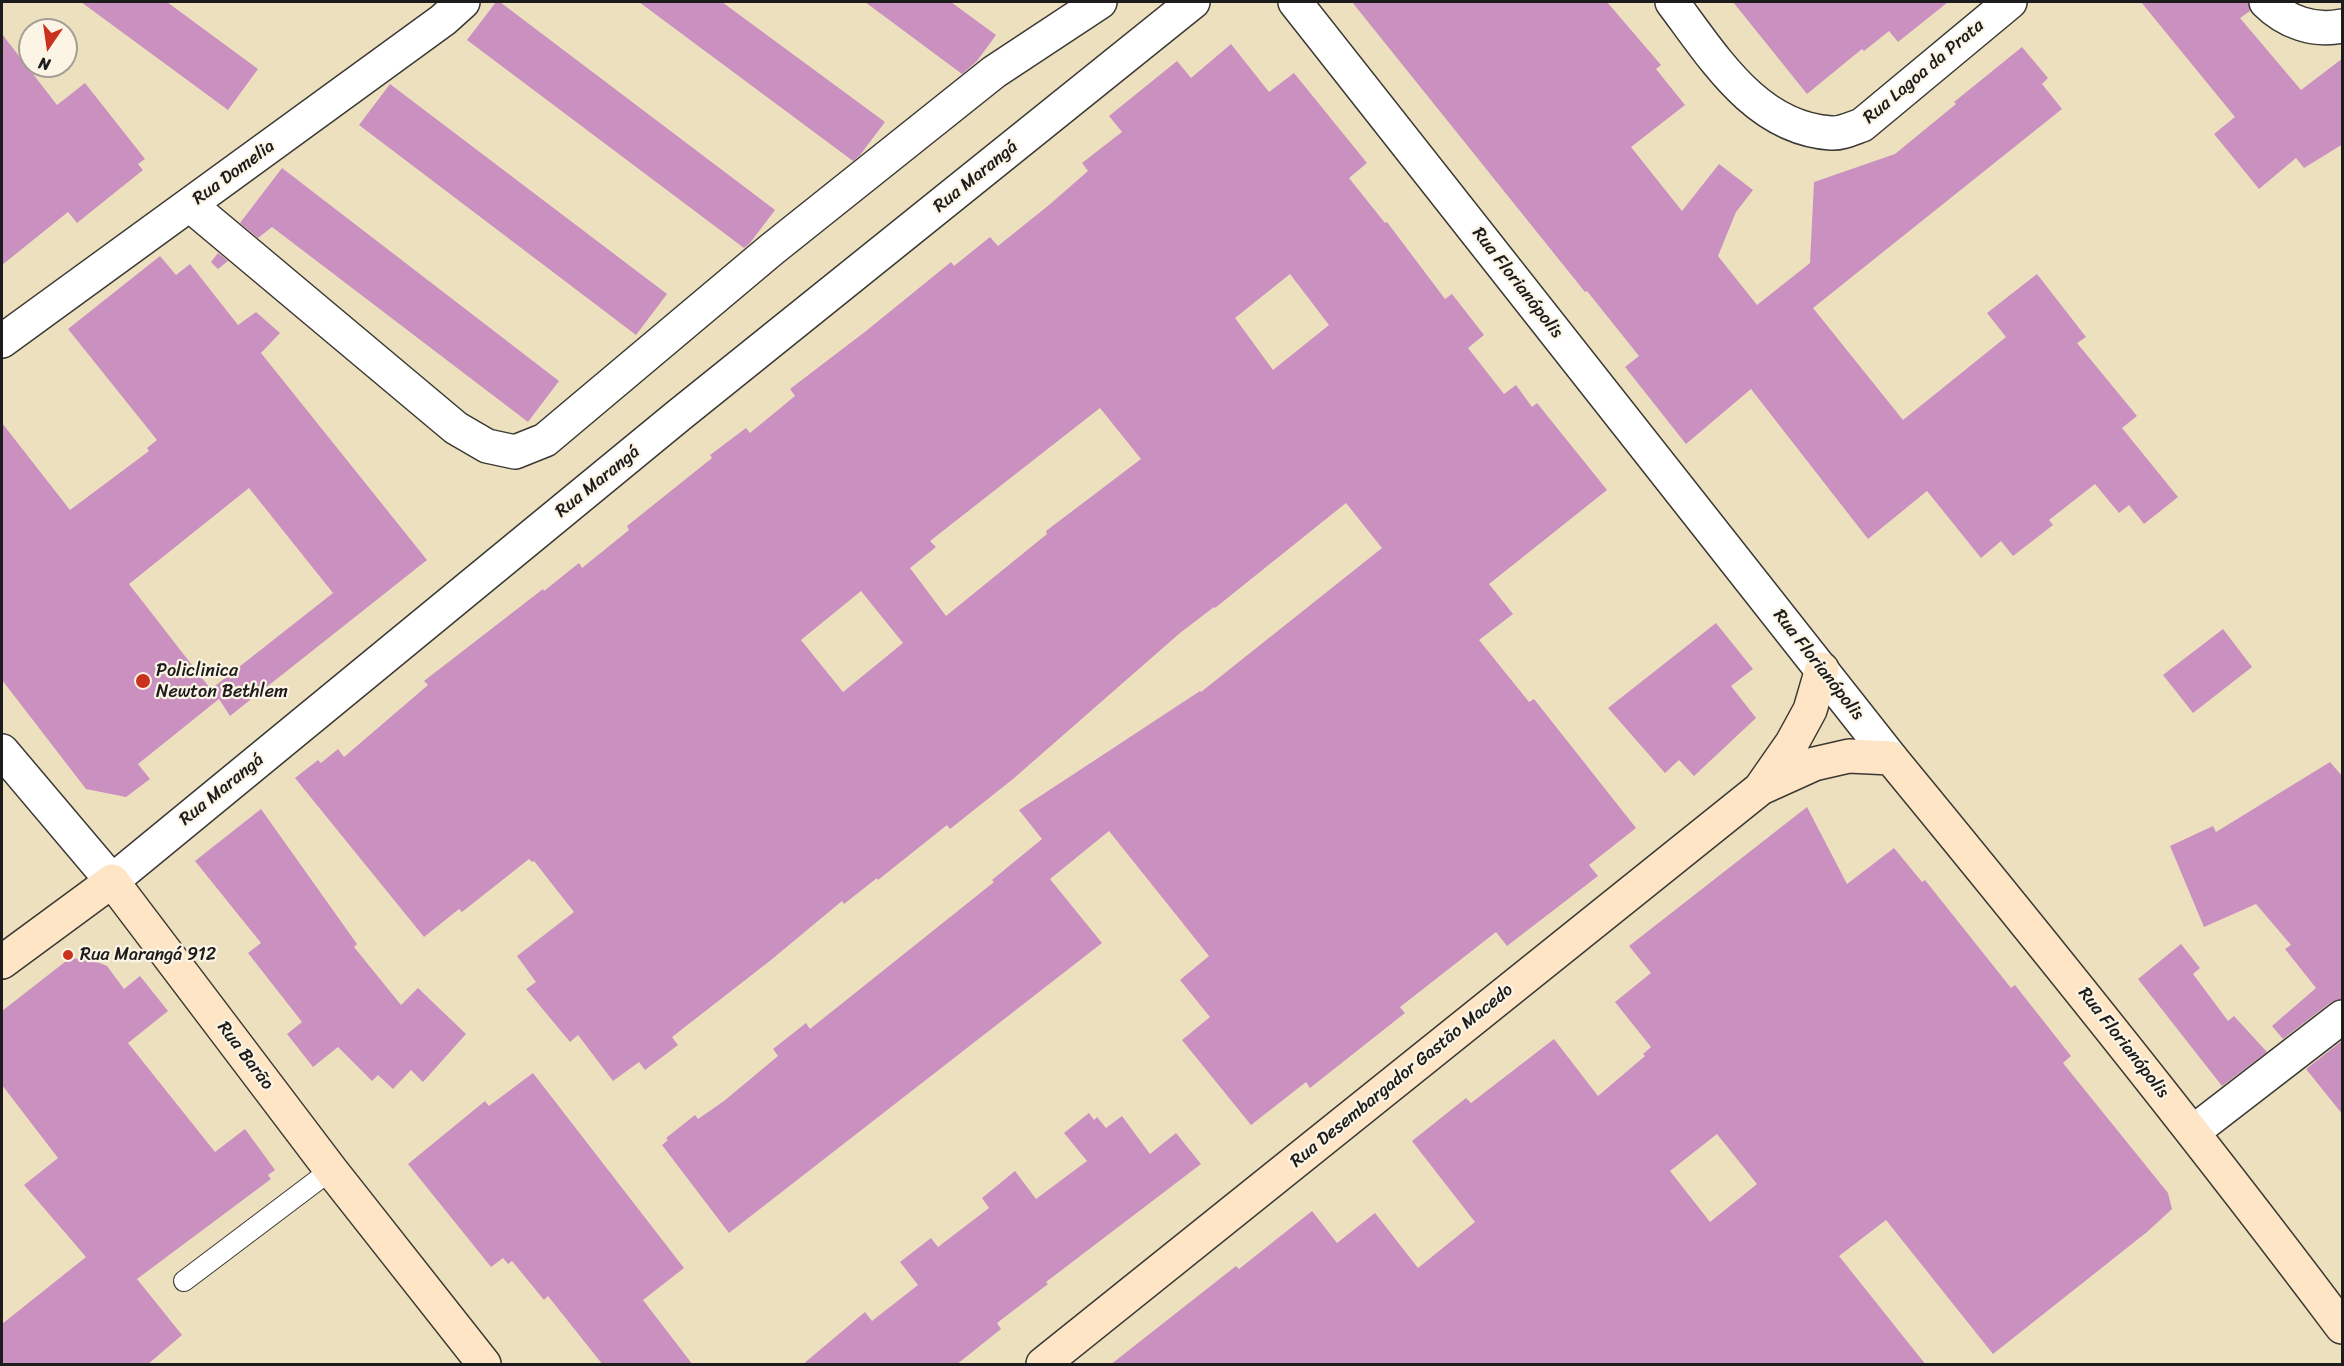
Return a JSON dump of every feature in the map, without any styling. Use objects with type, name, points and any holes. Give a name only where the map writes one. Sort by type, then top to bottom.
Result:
[{"type":"street","name":"Rua Domelia","points":[[2,341],[443,20],[463,2]]},
{"type":"street","points":[[190,205],[456,428],[486,446],[515,452],[545,440],[771,250],[994,72],[1100,2]]},
{"type":"street","name":"Rua Marangá","points":[[2,962],[112,881],[678,416],[1193,2]]},
{"type":"street","name":"Rua Florianópolis","points":[[1294,2],[1891,758],[2037,934],[2343,1327]]},
{"type":"street","name":"Rua Lagoa da Prata","points":[[1672,2],[1731,79],[1762,108],[1797,125],[1832,133],[1862,125],[1994,7]]},
{"type":"street","points":[[2266,2],[2277,13],[2303,25],[2328,29],[2343,26]]},
{"type":"street","name":"Rua Desembargador Gastão Macedo","points":[[1761,788],[1792,743],[1810,710],[1822,669]]},
{"type":"street","name":"Rua Barão","points":[[2,751],[112,881],[331,1170],[484,1365]]},
{"type":"street","name":"Rua Desembargador Gastão Macedo","points":[[1043,1365],[1761,788],[1814,764],[1840,758],[1849,756],[1891,758]]},
{"type":"street","points":[[2193,1132],[2343,1017]]},
{"type":"lane","points":[[184,1281],[331,1170]]},
{"type":"building","points":[[81,2],[167,2],[258,69],[228,110]]},
{"type":"building","points":[[496,2],[500,2],[775,210],[750,243],[744,248],[467,40]]},
{"type":"building","points":[[639,2],[722,2],[885,122],[853,161]]},
{"type":"building","points":[[865,2],[951,2],[996,35],[977,61],[962,74]]},
{"type":"building","points":[[1352,2],[1607,2],[1661,65],[1656,69],[1685,105],[1631,147],[1682,211],[1719,164],[1753,190],[1736,212],[1718,256],[1757,305],[1810,263],[1814,182],[1895,154],[2022,47],[2048,78],[2042,84],[2062,109],[1813,308],[1903,420],[2006,337],[1987,313],[2037,274],[2086,337],[2077,343],[2137,416],[2122,428],[2178,497],[2144,524],[2129,505],[2119,513],[2095,484],[2049,520],[2053,525],[2013,556],[2001,541],[1981,558],[1927,491],[1868,539],[1751,389],[1686,444],[1625,367],[1639,356]]},
{"type":"building","points":[[1733,2],[1948,2],[1898,42],[1889,31],[1864,51],[1862,49],[1807,94]]},
{"type":"building","points":[[2141,2],[2248,2],[2250,11],[2240,18],[2301,90],[2343,58],[2343,144],[2304,168],[2296,158],[2259,189],[2214,134],[2235,117]]},
{"type":"building","points":[[2,34],[18,55],[18,78],[36,78],[57,105],[85,83],[145,159],[138,164],[143,170],[77,223],[68,212],[2,265]]},
{"type":"building","points":[[1231,44],[1269,92],[1294,73],[1367,163],[1349,178],[1385,223],[1387,222],[1445,299],[1452,294],[1484,335],[1468,348],[1504,394],[1516,385],[1532,407],[1537,403],[1607,490],[1489,584],[1513,614],[1479,640],[1529,702],[1534,699],[1636,828],[1589,865],[1598,876],[1507,946],[1496,932],[1400,1007],[1405,1013],[1310,1088],[1306,1082],[1251,1125],[1182,1040],[1210,1017],[1180,980],[1209,956],[1109,831],[1050,879],[1102,943],[729,1233],[662,1145],[668,1140],[666,1138],[695,1115],[698,1119],[724,1101],[778,1056],[773,1049],[806,1023],[810,1029],[994,882],[992,880],[1042,839],[1019,810],[1201,692],[1382,548],[1346,503],[1215,608],[1180,633],[1013,779],[950,829],[947,825],[878,880],[877,878],[844,904],[842,901],[672,1037],[678,1045],[645,1070],[639,1062],[613,1081],[578,1035],[570,1042],[526,989],[536,982],[517,956],[574,912],[534,861],[529,859],[462,912],[459,909],[424,937],[295,778],[318,760],[321,763],[338,749],[344,757],[428,685],[424,681],[579,563],[582,568],[629,530],[627,526],[712,458],[710,455],[746,428],[750,433],[795,396],[790,389],[951,262],[954,266],[990,237],[998,246],[1049,205],[1088,171],[1082,163],[1122,132],[1109,116],[1177,61],[1191,78]],"holes":[[[1290,274],[1329,325],[1273,370],[1235,318]],[[1100,408],[1141,459],[1046,531],[1047,534],[946,616],[910,568],[936,547],[930,541]],[[861,591],[903,643],[843,692],[801,640]]]},
{"type":"building","points":[[390,84],[667,294],[636,335],[359,125]]},
{"type":"building","points":[[282,168],[559,381],[528,422],[272,227],[258,238],[240,223]]},
{"type":"building","points":[[218,253],[228,261],[218,269],[211,262]]},
{"type":"building","points":[[160,256],[176,275],[190,264],[238,325],[256,312],[280,333],[261,353],[427,560],[230,716],[219,699],[138,764],[150,779],[126,797],[86,789],[2,680],[2,423],[70,510],[149,451],[147,448],[157,440],[68,329]],"holes":[[[249,488],[333,593],[211,689],[216,696],[129,584]]]},
{"type":"building","points":[[1716,623],[1753,669],[1731,686],[1756,718],[1694,776],[1679,760],[1665,773],[1608,708]]},
{"type":"building","points":[[2223,629],[2252,667],[2193,713],[2163,675]]},
{"type":"building","points":[[2330,762],[2343,777],[2343,999],[2331,1002],[2283,1039],[2272,1026],[2316,988],[2285,949],[2291,945],[2256,904],[2204,927],[2170,846],[2213,826],[2216,832]]},
{"type":"building","points":[[1807,807],[1847,884],[1894,848],[1922,882],[1925,880],[2011,988],[2015,985],[2071,1056],[2063,1063],[2168,1193],[2172,1209],[2147,1232],[1993,1354],[1886,1220],[1839,1256],[1926,1365],[1110,1365],[1236,1266],[1239,1269],[1312,1211],[1337,1243],[1375,1213],[1418,1268],[1475,1222],[1412,1141],[1466,1098],[1471,1103],[1554,1039],[1598,1096],[1645,1056],[1643,1054],[1651,1047],[1615,1002],[1651,973],[1629,946]],"holes":[[[1717,1134],[1757,1184],[1710,1222],[1670,1171]]]},
{"type":"building","points":[[261,809],[357,944],[354,947],[401,1005],[418,988],[466,1034],[423,1082],[411,1070],[393,1089],[378,1075],[372,1081],[338,1047],[313,1067],[287,1034],[302,1022],[248,953],[261,943],[195,861]]},
{"type":"building","points":[[2181,944],[2200,968],[2193,974],[2228,1021],[2234,1016],[2267,1052],[2222,1086],[2138,979]]},
{"type":"building","points":[[70,958],[92,960],[107,966],[124,989],[140,976],[168,1011],[128,1043],[215,1152],[245,1129],[275,1170],[268,1175],[271,1179],[137,1279],[182,1335],[147,1365],[2,1365],[2,1324],[86,1257],[24,1185],[58,1158],[2,1085],[2,1011]]},
{"type":"building","points":[[2343,1040],[2343,1115],[2306,1069]]},
{"type":"building","points":[[533,1073],[684,1268],[643,1300],[693,1365],[603,1365],[548,1296],[544,1300],[512,1261],[508,1264],[503,1258],[491,1267],[408,1164],[485,1101],[489,1106]]},
{"type":"building","points":[[1089,1113],[1094,1120],[1097,1117],[1106,1128],[1122,1116],[1150,1154],[1176,1133],[1201,1164],[1046,1282],[1048,1284],[997,1323],[1001,1329],[956,1365],[802,1365],[865,1312],[872,1321],[918,1285],[900,1262],[931,1238],[938,1247],[989,1208],[982,1198],[1015,1171],[1036,1199],[1087,1161],[1064,1133]]},
{"type":"place","name":"Policlinica Newton Bethlem","points":[[143,681]]},
{"type":"place","name":"Rua Marangá 912","points":[[68,955]]}]
